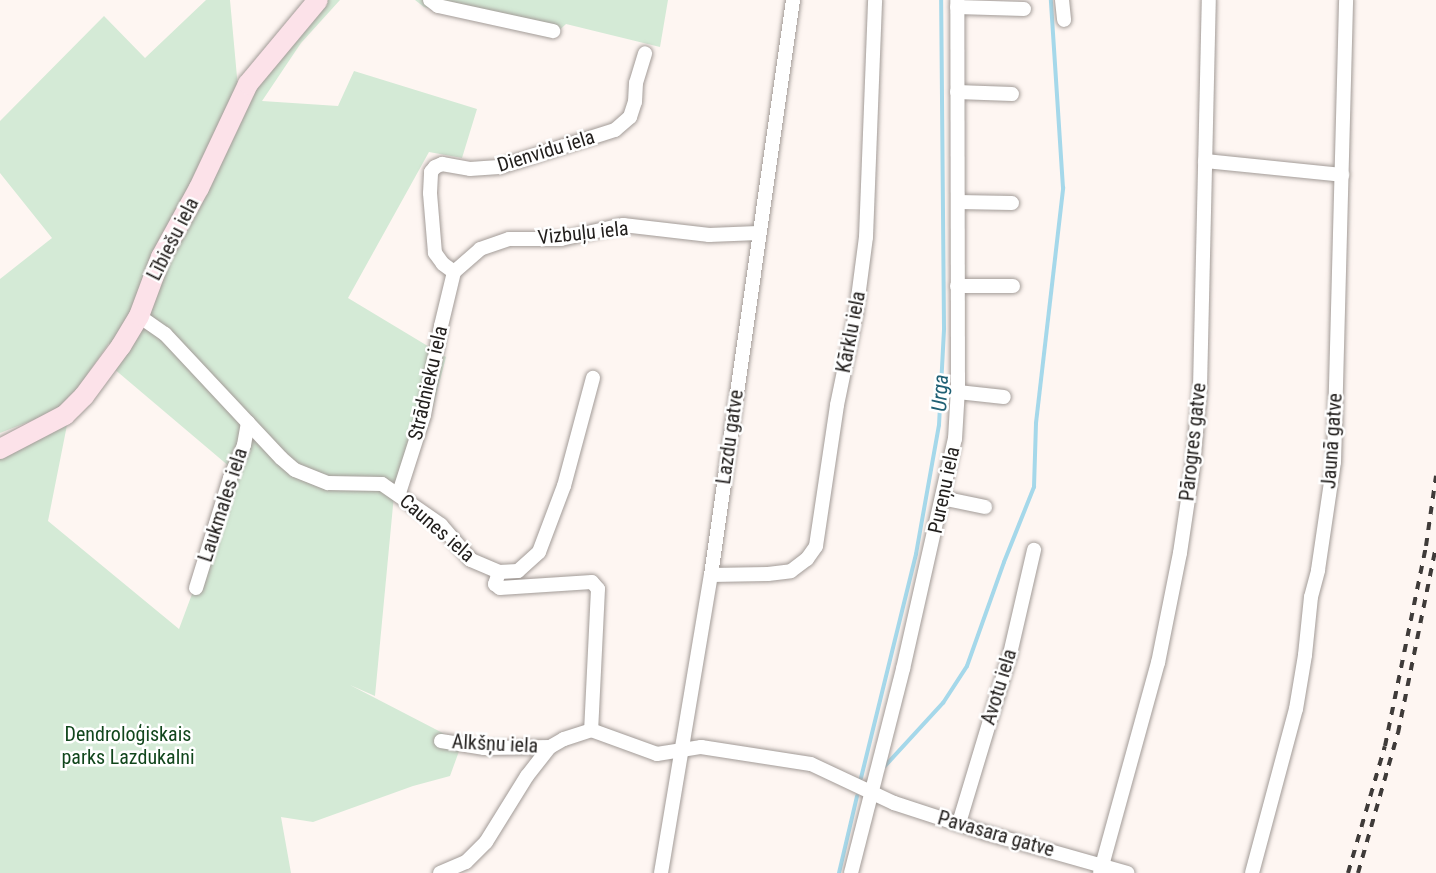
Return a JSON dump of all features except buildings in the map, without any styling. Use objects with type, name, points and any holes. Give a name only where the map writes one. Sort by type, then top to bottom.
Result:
[{"type":"street","name":"Lībiešu iela","points":[[0,449],[65,415],[84,396],[139,316],[161,257],[199,188],[248,84],[318,0]]},
{"type":"street","points":[[430,0],[438,6],[553,32]]},
{"type":"street","name":"Lazdu gatve","points":[[661,873],[711,575],[793,0]]},
{"type":"street","name":"Kārklu iela","points":[[711,575],[791,571],[807,560],[816,546],[837,405],[856,313],[866,237],[875,0]]},
{"type":"street","points":[[1062,0],[1064,20]]},
{"type":"street","name":"Pārogres gatve","points":[[1101,869],[1158,663],[1190,488],[1200,388],[1209,0]]},
{"type":"street","name":"Jaunā gatve","points":[[1252,873],[1296,709],[1311,597],[1318,570],[1335,462],[1346,0]]},
{"type":"street","points":[[957,4],[1024,9]]},
{"type":"street","name":"Pureņu iela","points":[[851,873],[869,790],[903,669],[955,439],[958,392],[957,4]]},
{"type":"street","name":"Dienvidu iela","points":[[454,272],[443,264],[435,253],[430,192],[431,172],[435,167],[442,164],[470,169],[499,167],[615,130],[630,117],[635,102],[636,83],[645,53]]},
{"type":"street","points":[[957,92],[1012,94]]},
{"type":"street","points":[[1205,161],[1342,175]]},
{"type":"street","points":[[958,202],[1012,203]]},
{"type":"street","name":"Vizbuļu iela","points":[[454,272],[480,249],[509,239],[561,239],[623,225],[709,235],[758,233]]},
{"type":"street","name":"Strādnieku iela","points":[[399,494],[424,415],[454,272]]},
{"type":"street","points":[[957,286],[1013,286]]},
{"type":"street","name":"Caunes iela","points":[[139,316],[165,334],[280,458],[295,470],[328,483],[382,484],[399,494],[410,506],[453,536],[471,560],[499,572]]},
{"type":"street","points":[[591,730],[598,589],[592,582],[500,588],[495,584],[499,572],[518,571],[539,552],[564,486],[593,378]]},
{"type":"street","points":[[958,392],[1004,397]]},
{"type":"street","name":"Laukmales iela","points":[[196,588],[230,478],[244,445],[248,422]]},
{"type":"street","points":[[942,498],[985,507]]},
{"type":"street","name":"Avotu iela","points":[[959,823],[1010,654],[1034,550]]},
{"type":"street","points":[[440,873],[466,862],[486,842],[527,776],[550,747],[564,739],[591,730],[657,754],[680,752]]},
{"type":"street","name":"Alkšņu iela","points":[[441,741],[484,748],[550,747]]},
{"type":"street","name":"Pavasara gatve","points":[[680,752],[701,747],[785,758],[811,764],[894,803],[1101,869],[1127,873]]},
{"type":"green space","name":"Dendroloģiskais parks Lazdukalni","points":[[206,0],[230,0],[238,88],[324,0],[340,0],[301,43],[262,101],[338,106],[354,71],[477,109],[462,158],[429,152],[348,298],[446,357],[430,419],[394,495],[375,696],[350,685],[462,743],[450,776],[413,786],[313,822],[281,817],[291,873],[0,873],[0,450],[68,420],[48,521],[179,629],[237,473],[113,368],[109,343],[64,408],[0,433],[0,279],[52,238],[0,173],[0,121],[104,16],[145,58]]},
{"type":"green space","points":[[415,0],[668,0],[660,47],[566,24],[551,38],[424,7]]},
{"type":"waterway","name":"Urga","points":[[861,778],[916,554],[939,425],[944,328],[941,0]]},
{"type":"waterway","points":[[885,766],[943,703],[967,666],[1004,562],[1034,487],[1036,423],[1063,188],[1051,0]]},
{"type":"waterway","name":"Urga","points":[[839,873],[857,796]]},
{"type":"railway","points":[[1348,873],[1385,746],[1426,546],[1436,476]]},
{"type":"railway","points":[[1358,873],[1398,733],[1436,546]]}]
